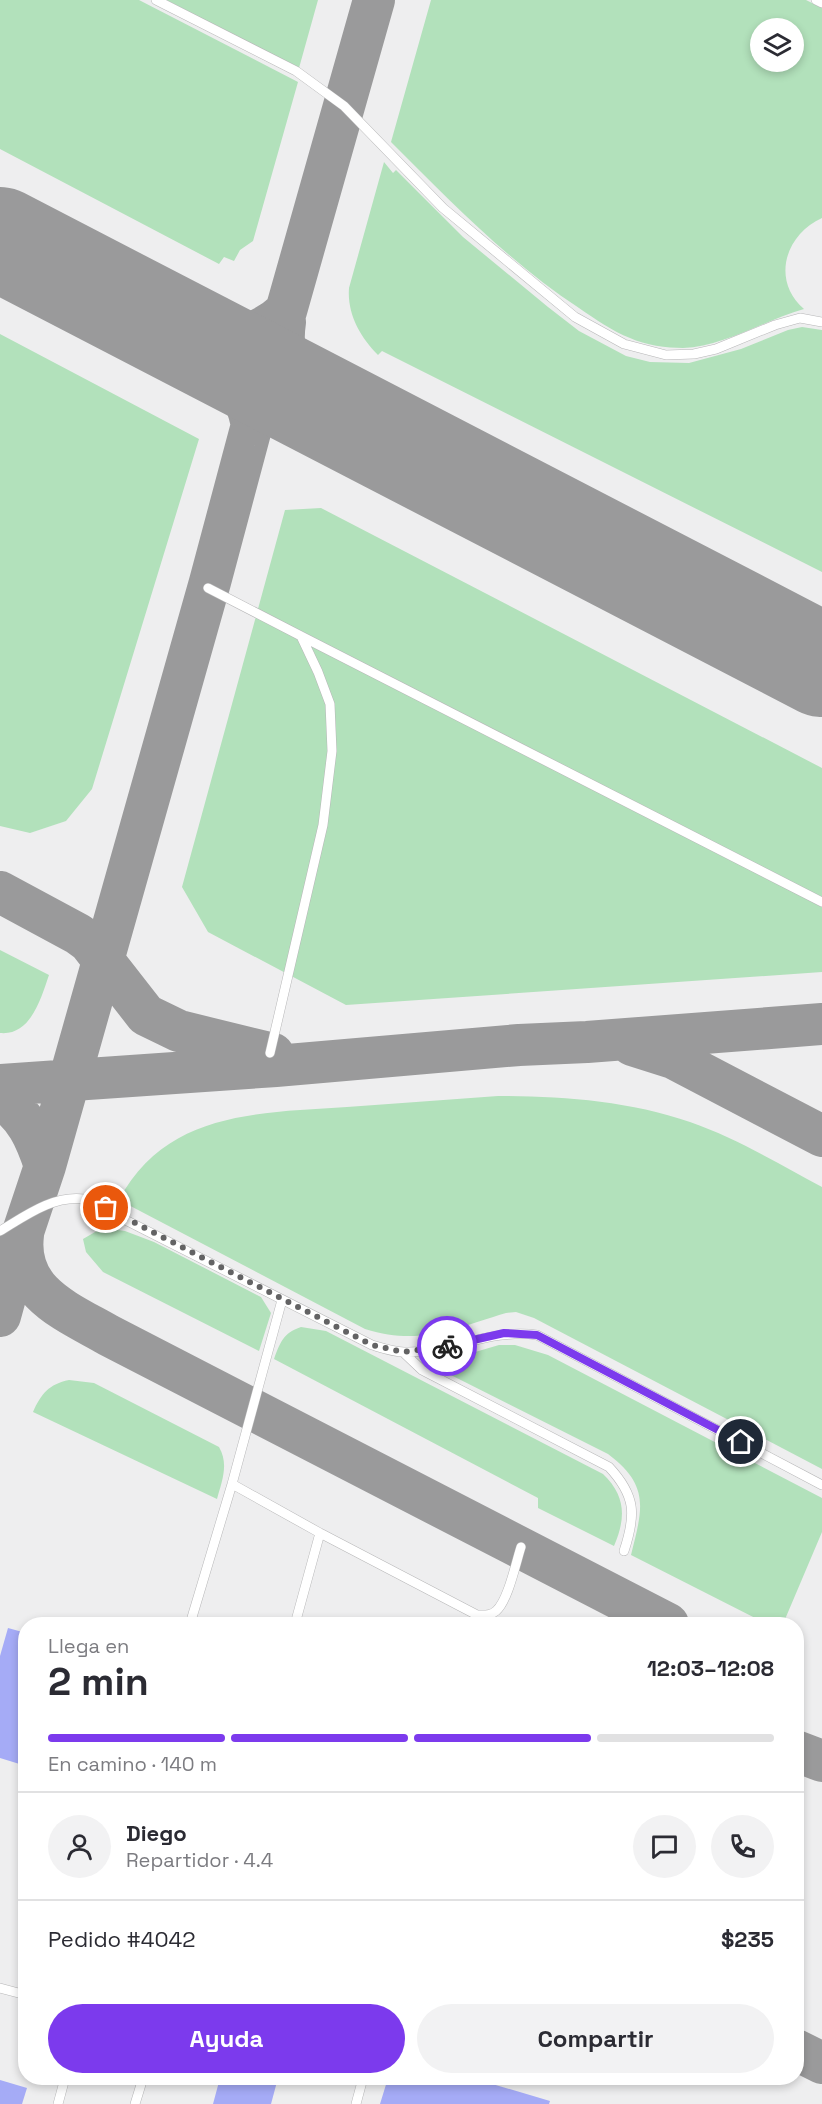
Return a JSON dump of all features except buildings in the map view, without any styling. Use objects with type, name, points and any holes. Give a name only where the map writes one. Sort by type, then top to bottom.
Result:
[{"type":"lane","points":[[156,0],[296,71],[344,106],[443,208],[575,317],[624,344],[666,355],[694,354],[716,349],[775,325],[800,318],[822,322]]},
{"type":"lane","points":[[816,0],[822,3]]},
{"type":"lane","points":[[208,588],[822,902]]},
{"type":"lane","points":[[270,1053],[323,825],[332,751],[330,704],[301,636]]},
{"type":"lane","points":[[0,1231],[32,1211],[74,1197],[84,1199],[372,1345],[403,1352],[422,1351],[504,1333],[537,1335],[822,1485]]},
{"type":"lane","points":[[192,1617],[232,1484],[282,1300]]},
{"type":"lane","points":[[403,1352],[422,1370],[609,1467],[621,1480],[629,1494],[632,1509],[633,1524],[624,1551]]},
{"type":"lane","points":[[232,1484],[477,1615],[495,1612],[502,1604],[521,1547]]},
{"type":"lane","points":[[297,1617],[320,1533]]},
{"type":"lane","points":[[0,1988],[18,1993]]},
{"type":"lane","points":[[58,2104],[63,2085]]},
{"type":"lane","points":[[135,2104],[141,2085]]},
{"type":"lane","points":[[356,2104],[361,2085]]},
{"type":"green space","points":[[0,0],[139,0],[298,82],[253,241],[240,250],[234,261],[224,257],[219,264],[0,149]]},
{"type":"green space","points":[[166,0],[318,0],[299,68]]},
{"type":"green space","points":[[431,0],[806,0],[822,8],[822,218],[799,235],[791,247],[785,272],[794,297],[804,309],[713,343],[683,348],[656,346],[617,332],[553,290],[504,251],[391,142]]},
{"type":"green space","points":[[384,162],[393,173],[396,170],[463,237],[548,307],[579,331],[626,356],[650,362],[689,363],[741,349],[788,330],[802,327],[822,330],[822,572],[382,351],[378,355],[360,333],[356,324],[350,307],[349,288]]},
{"type":"green space","points":[[0,334],[199,439],[92,789],[66,821],[30,833],[0,826]]},
{"type":"green space","points":[[321,508],[822,768],[822,972],[346,1005],[208,932],[182,887],[285,510]]},
{"type":"green space","points":[[0,950],[49,975],[38,1004],[27,1022],[11,1032],[0,1033]]},
{"type":"green space","points":[[498,1096],[595,1101],[667,1115],[724,1136],[822,1187],[822,1469],[534,1318],[516,1312],[506,1313],[453,1330],[420,1336],[385,1334],[365,1329],[119,1200],[139,1171],[162,1149],[189,1133],[218,1122],[281,1112]]},
{"type":"green space","points":[[102,1228],[125,1231],[154,1242],[261,1297],[271,1313],[259,1351],[103,1272],[86,1252],[83,1239]]},
{"type":"green space","points":[[301,1327],[326,1331],[603,1474],[611,1482],[622,1508],[621,1526],[614,1546],[538,1508],[538,1498],[274,1359],[283,1339],[290,1332]]},
{"type":"green space","points":[[499,1345],[515,1345],[548,1355],[822,1498],[822,1532],[786,1617],[753,1617],[631,1555],[638,1525],[640,1500],[637,1488],[622,1466],[608,1454],[431,1365]]},
{"type":"green space","points":[[69,1380],[94,1383],[219,1447],[224,1466],[217,1499],[33,1412],[46,1391],[56,1384]]},
{"type":"taxiway","points":[[0,1316],[23,1232],[45,1166],[210,582],[265,376],[286,311],[374,0]]},
{"type":"taxiway","points":[[184,334],[213,337],[239,336],[263,328],[286,311]]},
{"type":"taxiway","points":[[285,322],[284,348],[291,368],[303,386],[320,404]]},
{"type":"taxiway","points":[[209,346],[237,382],[246,402],[252,425]]},
{"type":"taxiway","points":[[0,892],[89,942],[146,1015],[179,1031],[273,1054]]},
{"type":"taxiway","points":[[0,1085],[822,1024]]},
{"type":"taxiway","points":[[632,1045],[673,1058],[822,1136]]},
{"type":"taxiway","points":[[0,1099],[17,1112],[29,1128],[45,1166]]},
{"type":"taxiway","points":[[23,1235],[23,1255],[27,1271],[47,1297],[61,1308],[108,1335],[654,1617]]},
{"type":"taxiway","points":[[804,1754],[822,1761]]},
{"type":"taxiway","points":[[804,2054],[822,2063]]},
{"type":"runway","points":[[0,239],[822,665]]},
{"type":"way so far","points":[[106,1208],[372,1345],[403,1352],[447,1346]]},
{"type":"route","points":[[447,1346],[504,1333],[537,1335],[741,1442]]}]
